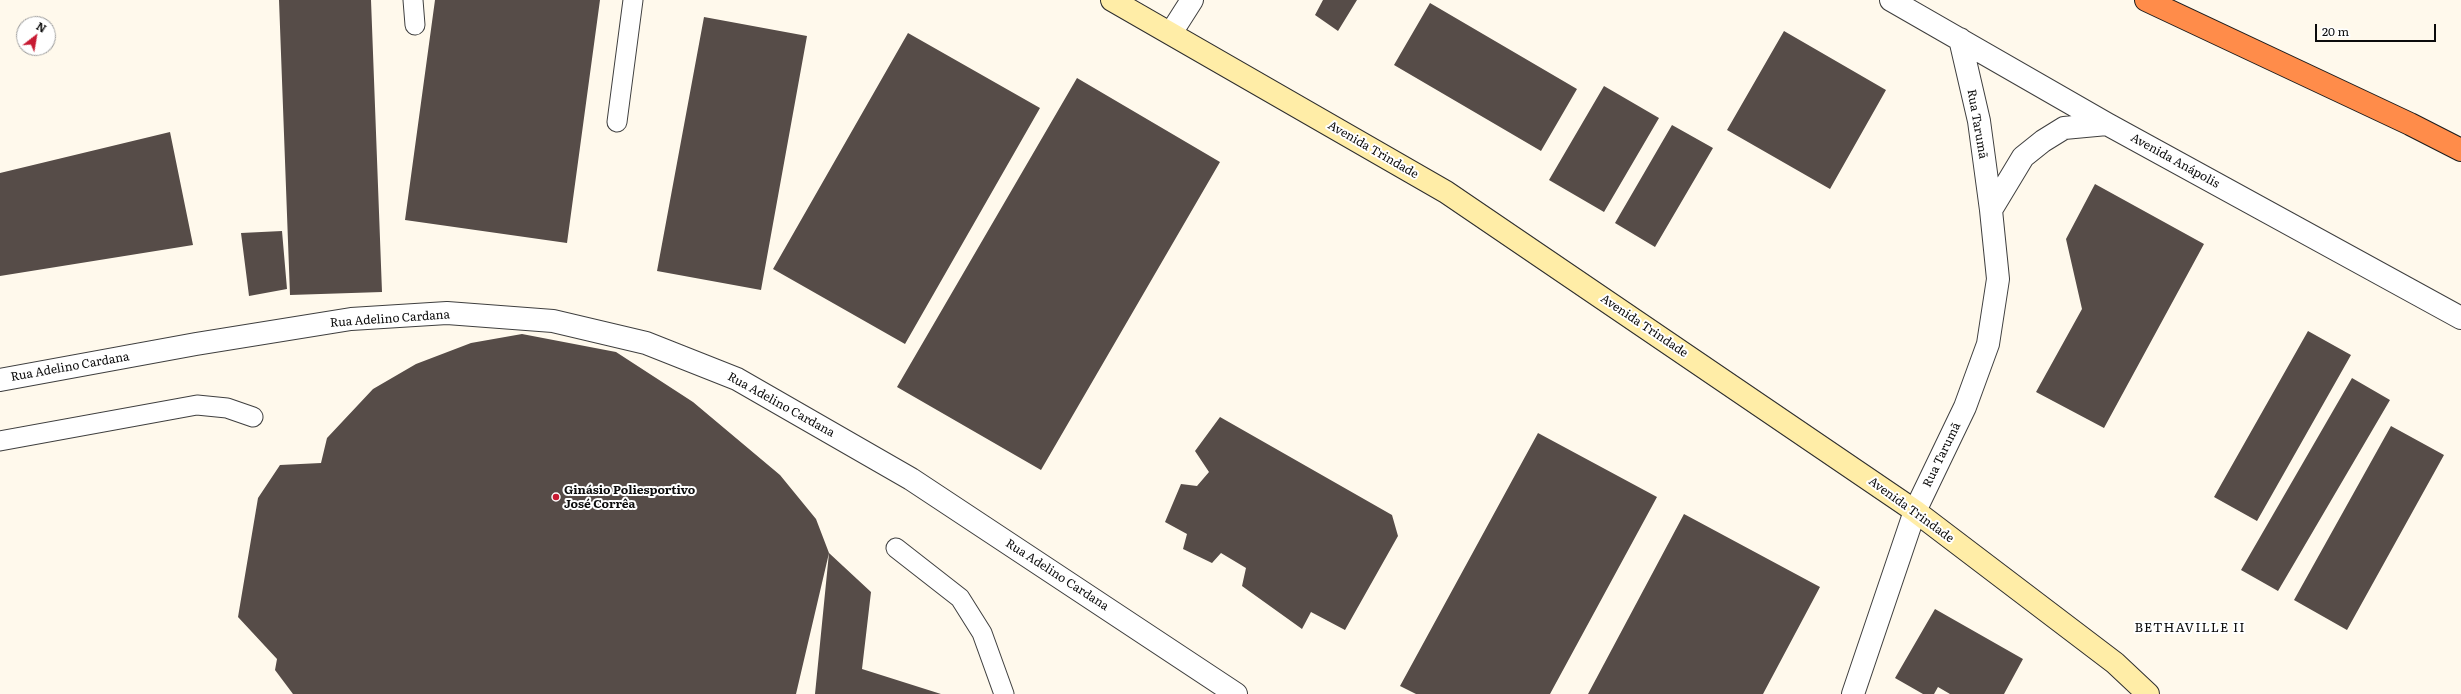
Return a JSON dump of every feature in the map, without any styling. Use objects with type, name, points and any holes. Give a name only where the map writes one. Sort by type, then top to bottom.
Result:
[{"type":"highway","points":[[2146,0],[2410,124],[2461,150]]},
{"type":"street","name":"Avenida Trindade","points":[[1112,0],[1446,192],[1915,511],[2115,663],[2148,694]]},
{"type":"street","points":[[1171,33],[1192,0]]},
{"type":"street","name":"Avenida Anápolis","points":[[1891,0],[2107,124],[2461,318]]},
{"type":"street","name":"Rua Tarumã","points":[[1853,694],[1915,511],[1966,407],[1988,344],[1998,279],[1991,210],[1979,121],[1960,39]]},
{"type":"street","points":[[1991,210],[2023,157],[2043,140],[2064,128],[2107,124]]},
{"type":"street","name":"Rua Adelino Cardana","points":[[0,380],[196,344],[351,319],[447,313],[553,321],[646,343],[737,379],[911,480],[1236,694]]},
{"type":"lane","points":[[413,0],[415,25]]},
{"type":"lane","points":[[617,122],[633,0]]},
{"type":"lane","points":[[0,441],[197,405],[226,408],[253,417]]},
{"type":"lane","points":[[896,548],[960,598],[982,632],[1004,694]]},
{"type":"building","points":[[279,0],[371,0],[382,292],[290,295]]},
{"type":"building","points":[[435,0],[600,0],[567,243],[405,220]]},
{"type":"building","points":[[1323,0],[1357,0],[1338,31],[1315,15]]},
{"type":"building","points":[[1430,3],[1577,89],[1541,151],[1394,65]]},
{"type":"building","points":[[704,17],[807,36],[761,290],[657,271]]},
{"type":"building","points":[[1784,31],[1886,90],[1830,189],[1727,130]]},
{"type":"building","points":[[908,33],[1040,108],[905,344],[773,269]]},
{"type":"building","points":[[1077,78],[1220,162],[1041,470],[897,387]]},
{"type":"building","points":[[1604,86],[1659,118],[1604,212],[1549,180]]},
{"type":"building","points":[[1672,125],[1713,148],[1655,247],[1615,223]]},
{"type":"building","points":[[170,132],[193,245],[0,276],[0,173]]},
{"type":"building","points":[[2095,184],[2204,244],[2104,428],[2036,392],[2082,309],[2066,239]]},
{"type":"building","points":[[282,231],[287,289],[249,296],[241,233]]},
{"type":"building","points":[[2308,331],[2351,355],[2257,521],[2214,497]]},
{"type":"building","name":"Ginásio Poliesportivo José Corrêa","points":[[522,334],[616,352],[693,402],[780,475],[816,519],[829,553],[796,694],[293,694],[275,670],[277,659],[238,617],[258,498],[280,465],[321,463],[327,438],[373,389],[416,364],[471,343]]},
{"type":"building","points":[[2352,378],[2390,400],[2278,591],[2241,570]]},
{"type":"building","points":[[1220,417],[1392,515],[1398,536],[1345,630],[1311,612],[1302,629],[1242,586],[1246,568],[1221,553],[1212,563],[1183,549],[1187,534],[1165,522],[1181,484],[1197,486],[1209,472],[1195,451]]},
{"type":"building","points":[[2391,426],[2444,455],[2347,630],[2294,600]]},
{"type":"building","points":[[1538,433],[1657,497],[1550,694],[1416,694],[1400,686]]},
{"type":"building","points":[[1684,514],[1820,587],[1763,694],[1588,694]]},
{"type":"building","points":[[829,553],[871,592],[862,669],[941,694],[815,694]]},
{"type":"building","points":[[1935,609],[2023,659],[2004,694],[1950,694],[1938,687],[1934,694],[1923,694],[1895,678]]},
{"type":"place","name":"Ginásio Poliesportivo José Corrêa","points":[[556,497]]},
{"type":"district","name":"BETHAVILLE II","points":[[2190,628]]}]
